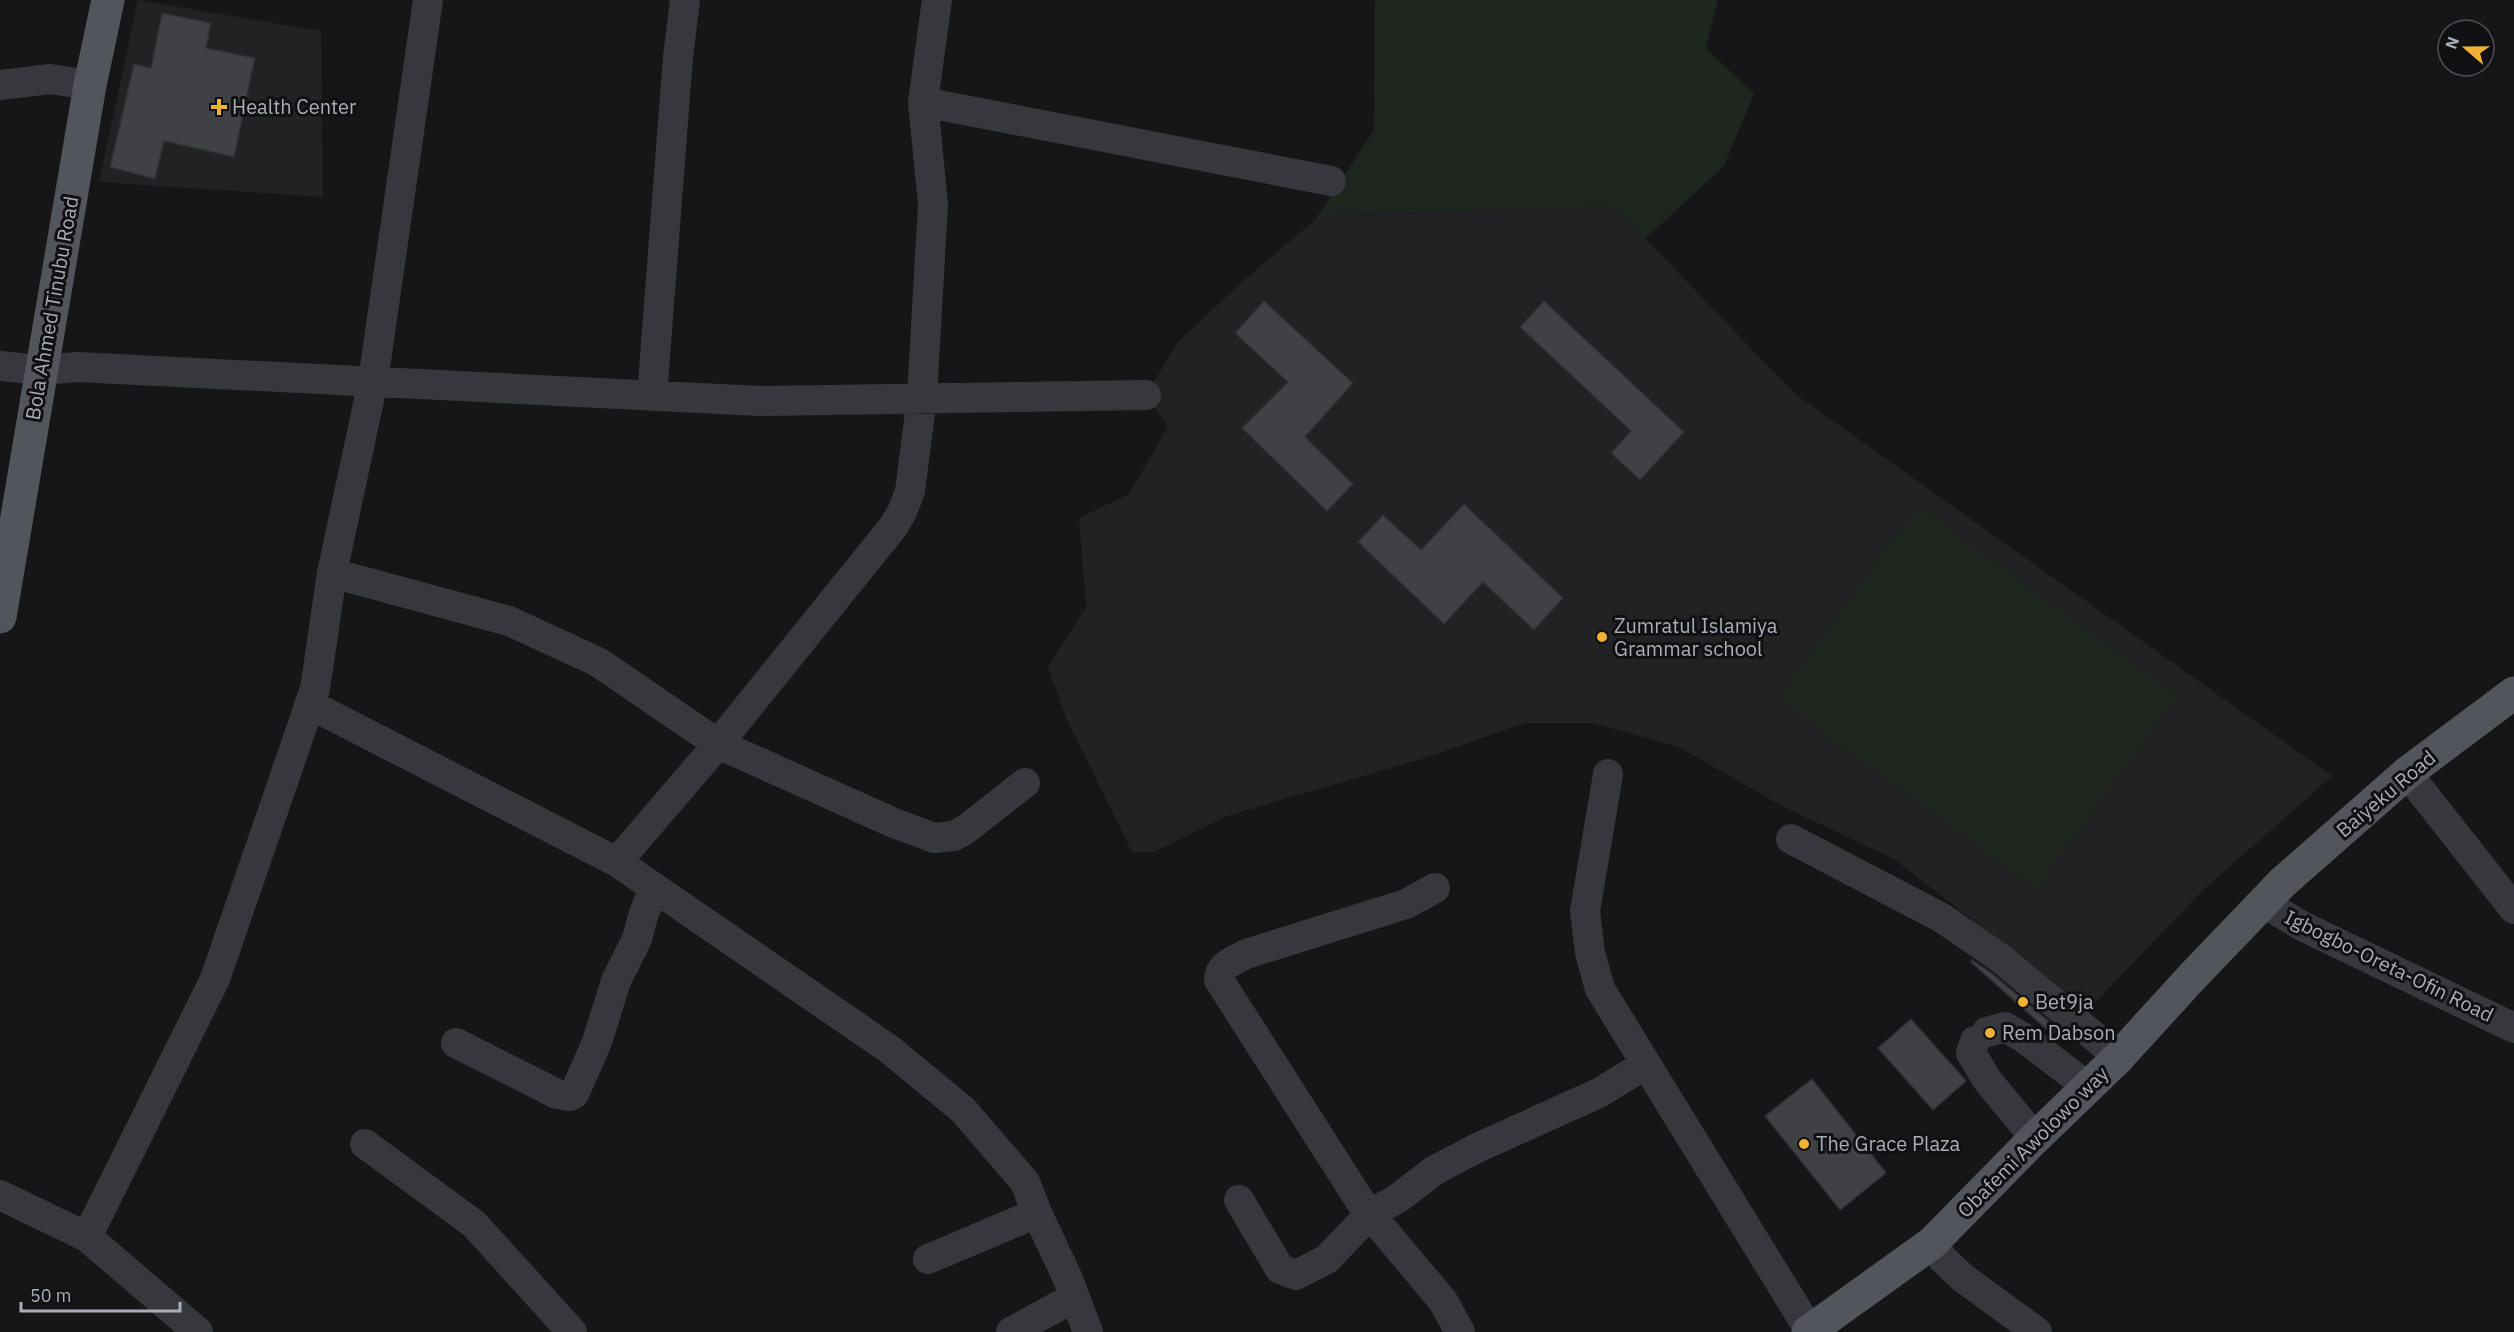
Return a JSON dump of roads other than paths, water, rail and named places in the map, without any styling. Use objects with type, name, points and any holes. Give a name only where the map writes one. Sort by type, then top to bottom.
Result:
[{"type":"main road","name":"Bola Ahmed Tinubu Road","points":[[0,617],[90,85],[108,0]]},
{"type":"main road","name":"Baiyeku Road","points":[[2264,903],[2283,882],[2407,773],[2514,693]]},
{"type":"main road","name":"Obafemi Awolowo way","points":[[1809,1331],[1932,1243],[2035,1137],[2119,1057],[2264,903]]},
{"type":"street","points":[[87,1237],[215,979],[315,689],[332,573],[373,381],[428,0]]},
{"type":"street","points":[[652,396],[678,57],[685,0]]},
{"type":"street","points":[[617,862],[718,744],[872,554],[902,512],[910,491],[922,397],[933,204],[923,102],[937,0]]},
{"type":"street","points":[[0,84],[50,79],[90,85]]},
{"type":"street","points":[[923,102],[1331,181]]},
{"type":"street","points":[[0,366],[41,370],[77,367],[760,401],[1146,395]]},
{"type":"street","points":[[332,573],[509,621],[598,662],[718,744],[894,823],[934,838],[954,836],[1025,783]]},
{"type":"street","points":[[309,704],[617,862],[889,1049],[963,1110],[1025,1182],[1036,1213],[1075,1297],[1088,1332]]},
{"type":"street","points":[[2407,773],[2514,909]]},
{"type":"street","points":[[1608,774],[1585,911],[1590,952],[1600,989],[1809,1331]]},
{"type":"street","points":[[1791,839],[1942,918],[2000,958],[2119,1057]]},
{"type":"street","points":[[456,1043],[557,1094],[569,1096],[574,1094],[597,1042],[616,981],[637,939],[654,888]]},
{"type":"street","points":[[1435,888],[1406,904],[1246,954],[1222,968],[1219,973],[1220,980],[1370,1214],[1443,1301],[1460,1332]]},
{"type":"street","name":"Igbogbo-Oreta-Ofin Road","points":[[2264,903],[2302,926],[2514,1028]]},
{"type":"street","points":[[2035,1137],[1988,1081],[1971,1053],[1981,1037],[2005,1027],[2024,1038],[2088,1087]]},
{"type":"street","points":[[1239,1200],[1280,1269],[1296,1275],[1327,1259],[1370,1214],[1397,1199],[1435,1170],[1479,1147],[1599,1093],[1646,1064]]},
{"type":"street","points":[[366,1144],[474,1224],[572,1332]]},
{"type":"street","points":[[0,1195],[87,1237],[198,1332]]},
{"type":"street","points":[[928,1259],[1036,1213]]},
{"type":"street","points":[[1932,1243],[1943,1260],[1963,1278],[2037,1332]]},
{"type":"street","points":[[1011,1332],[1075,1297]]},
{"type":"place","name":"Health Center","points":[[219,107]]},
{"type":"place","name":"Zumratul Islamiya Grammar school","points":[[1602,637]]},
{"type":"place","name":"Bet9ja","points":[[2023,1002]]},
{"type":"place","name":"Rem Dabson","points":[[1990,1033]]},
{"type":"place","name":"The Grace Plaza","points":[[1804,1144]]}]
